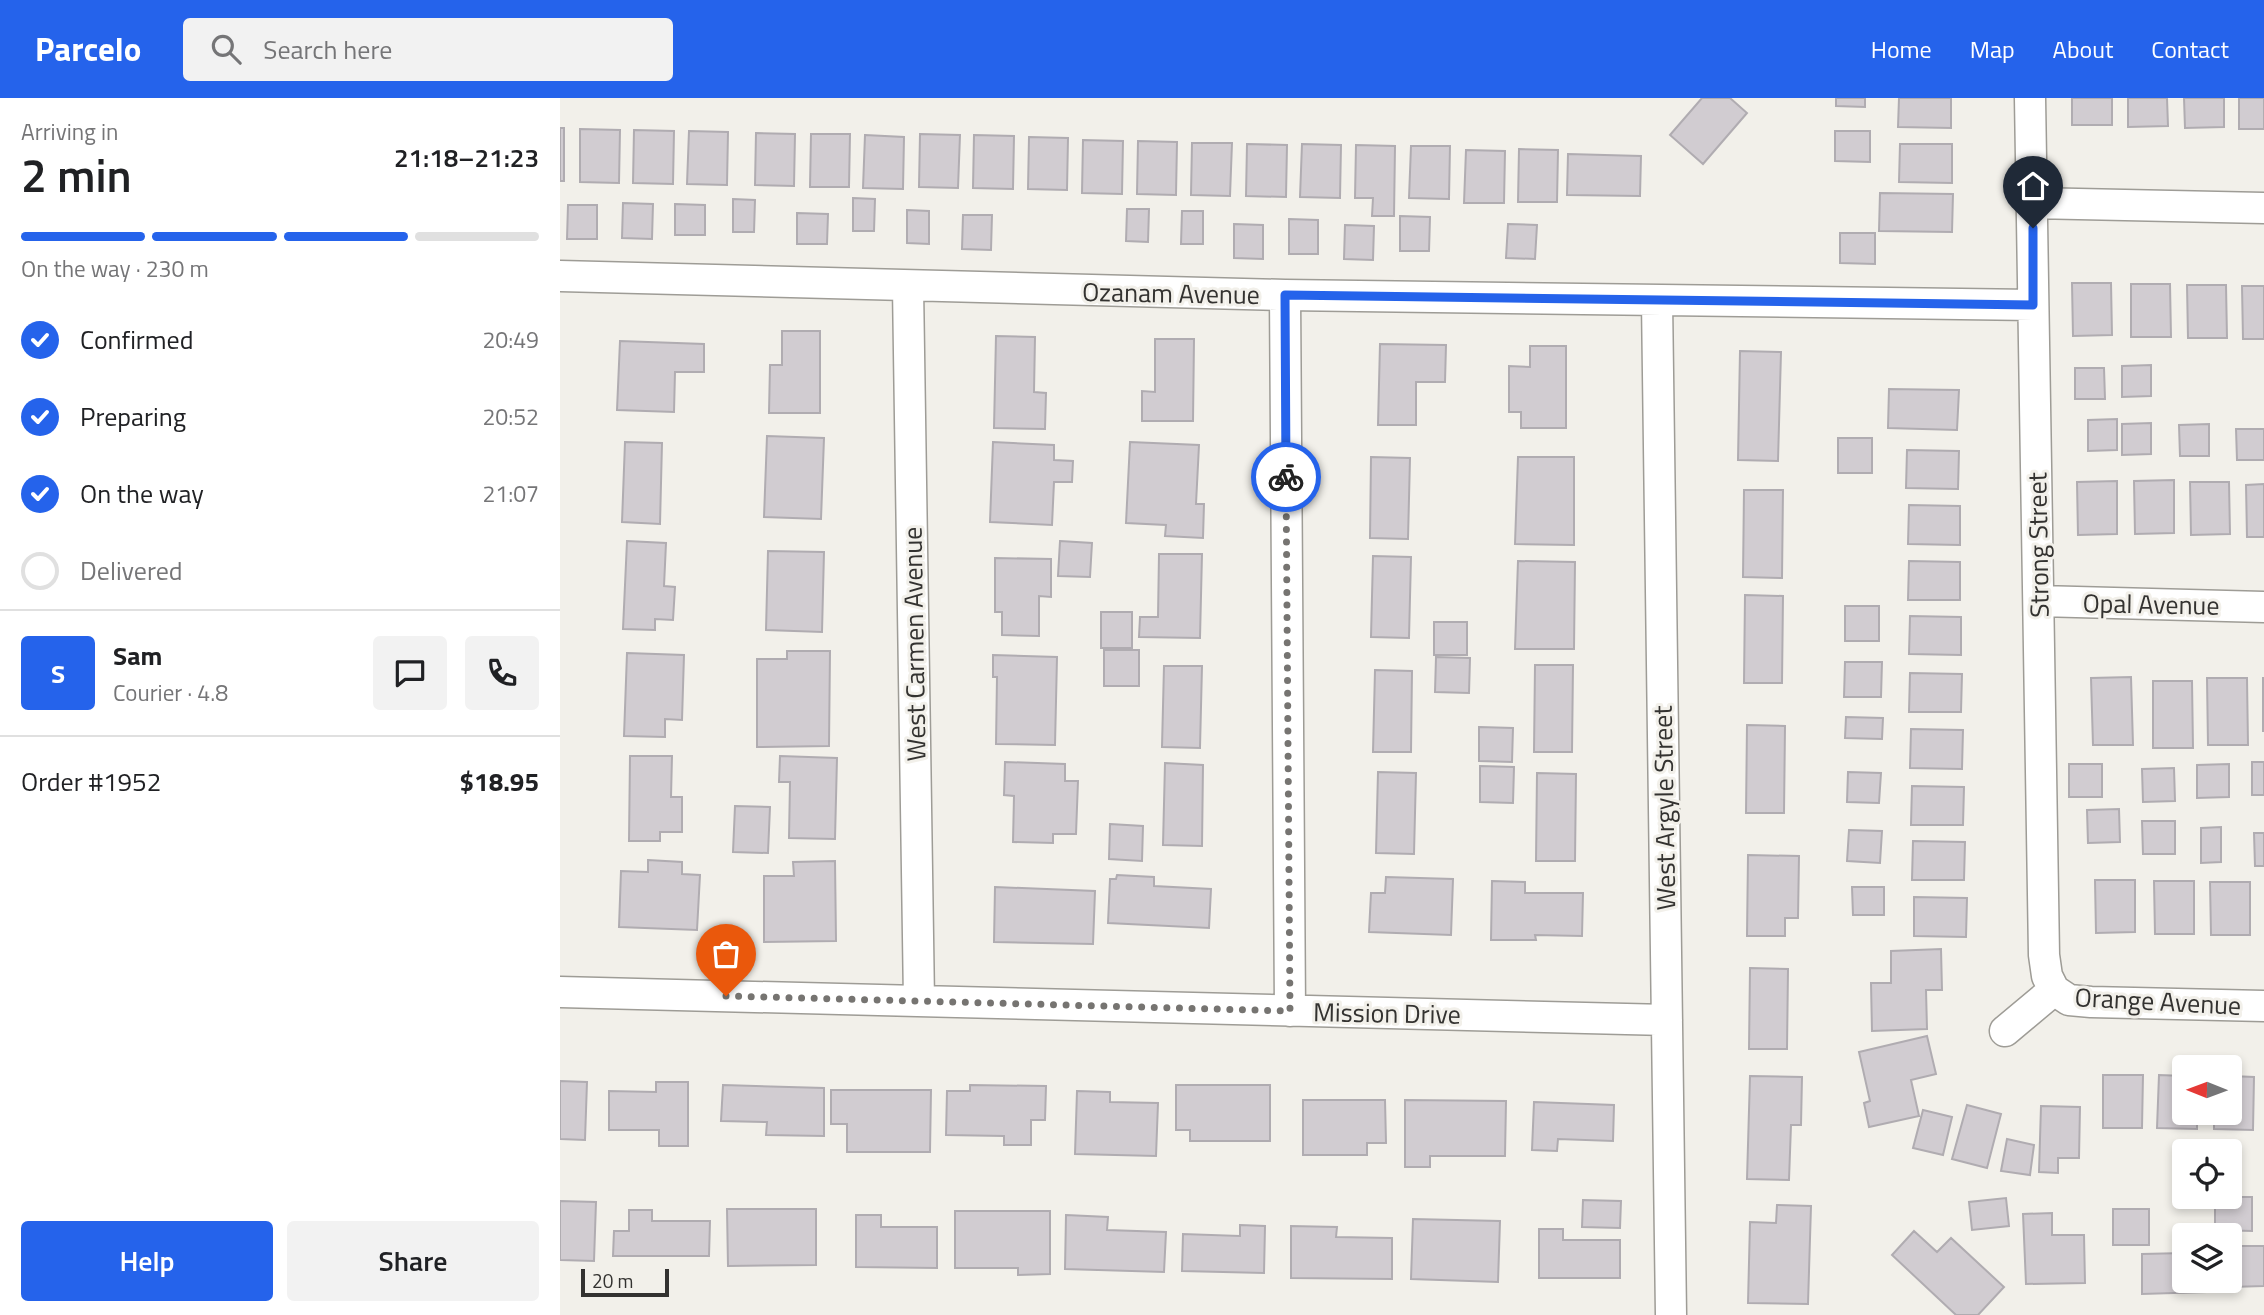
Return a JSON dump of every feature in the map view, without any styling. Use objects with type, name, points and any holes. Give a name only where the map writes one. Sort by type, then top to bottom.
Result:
[{"type":"street","name":"Strong Street","points":[[2030,98],[2044,955],[2047,976],[2054,990]]},
{"type":"street","points":[[2032,203],[2264,208]]},
{"type":"street","name":"Ozanam Avenue","points":[[560,276],[1285,295],[2033,305]]},
{"type":"street","name":"West Carmen Avenue","points":[[908,287],[919,1001]]},
{"type":"street","points":[[1285,295],[1290,1011]]},
{"type":"street","name":"West Argyle Street","points":[[1657,301],[1671,1315]]},
{"type":"street","name":"Opal Avenue","points":[[2039,601],[2264,607]]},
{"type":"street","points":[[2005,1031],[2054,990]]},
{"type":"street","name":"Orange Avenue","points":[[2054,990],[2069,1000],[2091,1002],[2264,1006]]},
{"type":"street","name":"Mission Drive","points":[[560,992],[1667,1020]]},
{"type":"building","points":[[1702,98],[1730,98],[1747,113],[1703,164],[1670,135]]},
{"type":"building","points":[[1836,98],[1865,98],[1865,107],[1836,106]]},
{"type":"building","points":[[1899,98],[1951,98],[1951,128],[1898,127]]},
{"type":"building","points":[[2072,98],[2112,98],[2112,125],[2072,125]]},
{"type":"building","points":[[2128,98],[2167,98],[2168,126],[2128,127]]},
{"type":"building","points":[[2184,98],[2224,98],[2224,127],[2185,128]]},
{"type":"building","points":[[2239,98],[2264,98],[2264,129],[2239,129]]},
{"type":"building","points":[[560,128],[564,128],[564,181],[560,181]]},
{"type":"building","points":[[580,129],[620,130],[619,183],[580,182]]},
{"type":"building","points":[[634,130],[674,131],[673,184],[633,183]]},
{"type":"building","points":[[689,131],[728,132],[727,185],[687,184]]},
{"type":"building","points":[[1835,131],[1870,131],[1870,162],[1835,161]]},
{"type":"building","points":[[756,133],[795,134],[794,186],[755,185]]},
{"type":"building","points":[[811,134],[850,134],[849,187],[810,187]]},
{"type":"building","points":[[920,134],[960,135],[958,188],[919,187]]},
{"type":"building","points":[[865,135],[904,137],[903,189],[863,188]]},
{"type":"building","points":[[974,135],[1014,136],[1013,189],[973,188]]},
{"type":"building","points":[[1029,137],[1068,138],[1067,190],[1028,189]]},
{"type":"building","points":[[1083,140],[1123,141],[1122,194],[1082,193]]},
{"type":"building","points":[[1138,141],[1177,142],[1176,195],[1137,194]]},
{"type":"building","points":[[1192,143],[1232,143],[1230,196],[1191,195]]},
{"type":"building","points":[[1247,144],[1287,145],[1286,197],[1246,196]]},
{"type":"building","points":[[1302,144],[1341,145],[1340,198],[1300,197]]},
{"type":"building","points":[[1900,144],[1952,144],[1952,183],[1899,182]]},
{"type":"building","points":[[1356,145],[1395,146],[1394,216],[1372,216],[1373,198],[1355,198]]},
{"type":"building","points":[[1411,146],[1450,146],[1449,199],[1409,198]]},
{"type":"building","points":[[1519,149],[1558,150],[1557,202],[1518,202]]},
{"type":"building","points":[[1466,150],[1505,151],[1504,203],[1464,203]]},
{"type":"building","points":[[1568,154],[1641,156],[1640,196],[1567,195]]},
{"type":"building","points":[[1880,193],[1953,194],[1952,232],[1879,231]]},
{"type":"building","points":[[853,198],[875,199],[874,231],[853,231]]},
{"type":"building","points":[[733,199],[755,200],[754,232],[733,232]]},
{"type":"building","points":[[623,203],[653,204],[652,239],[622,238]]},
{"type":"building","points":[[675,204],[705,205],[705,235],[675,235]]},
{"type":"building","points":[[568,205],[597,205],[597,239],[567,239]]},
{"type":"building","points":[[1127,209],[1149,209],[1148,242],[1126,241]]},
{"type":"building","points":[[907,210],[929,211],[929,244],[907,243]]},
{"type":"building","points":[[1182,211],[1203,211],[1203,244],[1181,244]]},
{"type":"building","points":[[797,213],[828,214],[827,244],[797,244]]},
{"type":"building","points":[[963,215],[992,215],[991,250],[962,249]]},
{"type":"building","points":[[1400,216],[1430,217],[1429,251],[1400,251]]},
{"type":"building","points":[[1289,219],[1318,220],[1318,254],[1289,254]]},
{"type":"building","points":[[1234,224],[1263,225],[1263,259],[1234,258]]},
{"type":"building","points":[[1508,224],[1537,225],[1535,259],[1506,258]]},
{"type":"building","points":[[1345,225],[1374,226],[1373,260],[1344,259]]},
{"type":"building","points":[[1840,233],[1875,233],[1875,264],[1840,263]]},
{"type":"building","points":[[2072,283],[2111,283],[2112,335],[2073,336]]},
{"type":"building","points":[[2131,284],[2170,284],[2171,337],[2131,337]]},
{"type":"building","points":[[2187,285],[2226,285],[2227,338],[2188,338]]},
{"type":"building","points":[[2242,286],[2264,286],[2264,339],[2243,339]]},
{"type":"building","points":[[782,331],[820,331],[820,413],[769,413],[770,365],[782,365]]},
{"type":"building","points":[[996,336],[1035,337],[1034,392],[1046,393],[1045,429],[994,428]]},
{"type":"building","points":[[1155,339],[1194,339],[1193,421],[1142,421],[1142,391],[1155,392]]},
{"type":"building","points":[[620,341],[704,344],[704,372],[675,372],[674,412],[617,410]]},
{"type":"building","points":[[1380,344],[1446,345],[1445,382],[1416,382],[1416,425],[1378,425]]},
{"type":"building","points":[[1530,346],[1566,346],[1566,428],[1521,428],[1521,412],[1509,412],[1509,366],[1530,367]]},
{"type":"building","points":[[1740,351],[1781,352],[1778,461],[1738,460]]},
{"type":"building","points":[[2151,365],[2151,396],[2122,397],[2122,366]]},
{"type":"building","points":[[2075,368],[2104,368],[2105,399],[2075,399]]},
{"type":"building","points":[[1889,389],[1959,390],[1957,430],[1888,428]]},
{"type":"building","points":[[2117,419],[2117,450],[2088,451],[2088,420]]},
{"type":"building","points":[[2151,423],[2151,454],[2122,455],[2122,424]]},
{"type":"building","points":[[2209,424],[2209,456],[2180,456],[2179,425]]},
{"type":"building","points":[[2236,429],[2264,429],[2264,460],[2237,460]]},
{"type":"building","points":[[767,436],[824,438],[821,519],[764,517]]},
{"type":"building","points":[[1838,438],[1872,438],[1872,473],[1838,473]]},
{"type":"building","points":[[625,442],[662,443],[660,524],[622,522]]},
{"type":"building","points":[[993,442],[1054,445],[1054,460],[1073,461],[1072,482],[1054,482],[1052,525],[990,522]]},
{"type":"building","points":[[1130,442],[1199,445],[1196,504],[1204,504],[1203,538],[1165,536],[1166,525],[1126,523]]},
{"type":"building","points":[[1907,450],[1959,451],[1958,489],[1906,488]]},
{"type":"building","points":[[1371,457],[1410,458],[1408,539],[1370,538]]},
{"type":"building","points":[[1518,457],[1574,457],[1574,545],[1515,544]]},
{"type":"building","points":[[2174,480],[2174,533],[2135,534],[2134,481]]},
{"type":"building","points":[[2117,481],[2117,534],[2078,535],[2077,482]]},
{"type":"building","points":[[2190,482],[2229,482],[2230,534],[2191,535]]},
{"type":"building","points":[[2264,484],[2264,537],[2247,537],[2246,485]]},
{"type":"building","points":[[1744,490],[1783,490],[1782,578],[1743,577]]},
{"type":"building","points":[[1909,505],[1960,506],[1960,545],[1908,544]]},
{"type":"building","points":[[627,541],[666,543],[664,586],[675,587],[673,620],[655,619],[655,630],[623,629]]},
{"type":"building","points":[[1060,541],[1092,543],[1090,577],[1058,576]]},
{"type":"building","points":[[768,551],[824,552],[822,632],[766,630]]},
{"type":"building","points":[[1159,554],[1202,554],[1200,638],[1139,637],[1140,617],[1158,617]]},
{"type":"building","points":[[1373,556],[1411,557],[1409,638],[1371,637]]},
{"type":"building","points":[[995,558],[1051,559],[1051,597],[1039,596],[1039,636],[1002,635],[1002,612],[995,612]]},
{"type":"building","points":[[1518,561],[1575,562],[1574,649],[1515,649]]},
{"type":"building","points":[[1909,561],[1960,562],[1960,600],[1908,600]]},
{"type":"building","points":[[1745,595],[1783,596],[1782,683],[1744,683]]},
{"type":"building","points":[[1845,606],[1879,606],[1879,641],[1845,641]]},
{"type":"building","points":[[1101,612],[1132,612],[1132,648],[1101,648]]},
{"type":"building","points":[[1910,616],[1961,617],[1961,655],[1909,654]]},
{"type":"building","points":[[1434,622],[1467,622],[1467,655],[1434,655]]},
{"type":"building","points":[[1104,650],[1139,650],[1139,686],[1104,686]]},
{"type":"building","points":[[787,651],[830,651],[829,746],[757,747],[757,659],[787,659]]},
{"type":"building","points":[[627,653],[684,655],[682,720],[665,719],[665,737],[624,736]]},
{"type":"building","points":[[993,655],[1057,657],[1055,745],[996,744],[997,677],[993,677]]},
{"type":"building","points":[[1436,657],[1470,658],[1469,693],[1435,692]]},
{"type":"building","points":[[1845,662],[1882,662],[1881,697],[1844,697]]},
{"type":"building","points":[[1535,665],[1573,665],[1572,752],[1534,752]]},
{"type":"building","points":[[1164,666],[1202,666],[1200,748],[1162,747]]},
{"type":"building","points":[[1375,670],[1412,671],[1411,752],[1373,752]]},
{"type":"building","points":[[1910,673],[1962,674],[1961,712],[1909,712]]},
{"type":"building","points":[[2131,677],[2133,745],[2093,745],[2091,678]]},
{"type":"building","points":[[2207,678],[2247,678],[2248,745],[2208,745]]},
{"type":"building","points":[[2264,678],[2264,731],[2263,731]]},
{"type":"building","points":[[2153,681],[2192,681],[2193,748],[2153,748]]},
{"type":"building","points":[[1846,717],[1883,718],[1882,739],[1845,738]]},
{"type":"building","points":[[1747,725],[1785,726],[1784,813],[1746,813]]},
{"type":"building","points":[[1479,727],[1513,728],[1512,762],[1479,761]]},
{"type":"building","points":[[1911,729],[1963,730],[1962,769],[1910,768]]},
{"type":"building","points":[[630,756],[672,756],[671,797],[682,797],[682,832],[660,832],[660,841],[629,841]]},
{"type":"building","points":[[780,756],[837,758],[835,839],[789,838],[790,782],[779,782]]},
{"type":"building","points":[[1005,762],[1065,764],[1065,781],[1078,781],[1076,834],[1053,834],[1053,843],[1013,842],[1014,796],[1004,795]]},
{"type":"building","points":[[2252,762],[2264,762],[2264,795],[2252,795]]},
{"type":"building","points":[[1165,763],[1203,765],[1202,846],[1163,845]]},
{"type":"building","points":[[2069,764],[2102,764],[2102,797],[2069,797]]},
{"type":"building","points":[[2229,764],[2229,797],[2197,798],[2197,765]]},
{"type":"building","points":[[1480,766],[1514,767],[1513,803],[1480,802]]},
{"type":"building","points":[[2174,768],[2175,801],[2143,802],[2142,769]]},
{"type":"building","points":[[1378,772],[1416,773],[1414,854],[1376,853]]},
{"type":"building","points":[[1848,772],[1881,773],[1879,803],[1847,802]]},
{"type":"building","points":[[1537,773],[1576,774],[1575,861],[1536,861]]},
{"type":"building","points":[[1912,786],[1964,787],[1963,825],[1911,825]]},
{"type":"building","points":[[735,806],[770,807],[768,853],[733,852]]},
{"type":"building","points":[[2119,809],[2120,842],[2088,843],[2087,810]]},
{"type":"building","points":[[2142,821],[2175,821],[2175,854],[2143,854]]},
{"type":"building","points":[[1110,824],[1143,826],[1142,861],[1109,859]]},
{"type":"building","points":[[2221,827],[2221,862],[2201,863],[2201,828]]},
{"type":"building","points":[[1849,830],[1882,831],[1880,863],[1847,861]]},
{"type":"building","points":[[2254,833],[2264,833],[2264,866],[2255,866]]},
{"type":"building","points":[[1913,841],[1965,842],[1964,880],[1912,880]]},
{"type":"building","points":[[1748,855],[1799,856],[1798,918],[1785,918],[1785,936],[1747,936]]},
{"type":"building","points":[[648,860],[682,862],[682,874],[700,875],[697,930],[619,927],[621,871],[648,872]]},
{"type":"building","points":[[835,861],[836,941],[764,942],[764,876],[794,876],[793,862]]},
{"type":"building","points":[[1117,875],[1154,877],[1154,886],[1211,889],[1209,928],[1108,923],[1110,879],[1116,879]]},
{"type":"building","points":[[1386,877],[1453,879],[1451,935],[1369,932],[1371,893],[1385,893]]},
{"type":"building","points":[[2095,880],[2135,880],[2135,932],[2096,933]]},
{"type":"building","points":[[1492,881],[1525,882],[1525,893],[1583,893],[1582,936],[1535,935],[1536,940],[1491,940]]},
{"type":"building","points":[[2154,881],[2194,881],[2194,934],[2155,934]]},
{"type":"building","points":[[2210,882],[2250,882],[2250,935],[2211,935]]},
{"type":"building","points":[[995,887],[1095,891],[1093,944],[994,942]]},
{"type":"building","points":[[1852,887],[1884,887],[1884,915],[1853,915]]},
{"type":"building","points":[[1914,897],[1967,898],[1966,937],[1914,936]]},
{"type":"building","points":[[1941,949],[1942,990],[1926,990],[1927,1029],[1872,1031],[1871,983],[1891,983],[1891,951]]},
{"type":"building","points":[[1750,968],[1788,969],[1787,1049],[1749,1049]]},
{"type":"building","points":[[1927,1036],[1936,1074],[1911,1080],[1919,1116],[1869,1127],[1864,1103],[1870,1101],[1859,1052]]},
{"type":"building","points":[[2103,1075],[2143,1075],[2142,1128],[2103,1128]]},
{"type":"building","points":[[2159,1075],[2172,1076],[2172,1125],[2197,1125],[2197,1129],[2157,1128]]},
{"type":"building","points":[[1750,1076],[1802,1077],[1801,1125],[1791,1125],[1789,1180],[1747,1179]]},
{"type":"building","points":[[2242,1076],[2254,1077],[2253,1130],[2214,1129],[2214,1125],[2242,1125]]},
{"type":"building","points":[[560,1081],[587,1082],[585,1140],[560,1139]]},
{"type":"building","points":[[656,1082],[688,1082],[688,1146],[659,1146],[659,1130],[609,1130],[609,1091],[656,1092]]},
{"type":"building","points":[[723,1085],[824,1088],[824,1136],[766,1135],[767,1122],[721,1121]]},
{"type":"building","points":[[970,1085],[1046,1086],[1045,1120],[1031,1120],[1031,1145],[1004,1145],[1004,1136],[946,1135],[947,1091],[970,1091]]},
{"type":"building","points":[[1176,1085],[1270,1085],[1270,1141],[1190,1141],[1190,1130],[1176,1130]]},
{"type":"building","points":[[831,1090],[931,1090],[930,1152],[847,1152],[847,1124],[831,1124]]},
{"type":"building","points":[[1077,1091],[1110,1092],[1110,1102],[1158,1103],[1156,1156],[1075,1154]]},
{"type":"building","points":[[1303,1100],[1385,1100],[1386,1143],[1367,1143],[1367,1155],[1303,1155]]},
{"type":"building","points":[[1405,1100],[1506,1101],[1505,1156],[1430,1156],[1430,1167],[1405,1167]]},
{"type":"building","points":[[1534,1102],[1614,1105],[1613,1141],[1558,1139],[1557,1151],[1532,1150]]},
{"type":"building","points":[[1967,1105],[2001,1114],[1987,1168],[1952,1159]]},
{"type":"building","points":[[2041,1106],[2080,1107],[2079,1158],[2058,1158],[2058,1173],[2039,1172]]},
{"type":"building","points":[[1923,1110],[1952,1117],[1943,1155],[1913,1148]]},
{"type":"building","points":[[2007,1139],[2034,1145],[2030,1175],[2001,1171]]},
{"type":"building","points":[[2242,1197],[2252,1197],[2252,1231],[2242,1231],[2242,1223],[2215,1223],[2215,1209],[2242,1209]]},
{"type":"building","points":[[2006,1198],[2009,1226],[1972,1230],[1969,1202]]},
{"type":"building","points":[[1583,1200],[1621,1201],[1620,1228],[1582,1227]]},
{"type":"building","points":[[560,1201],[596,1202],[594,1261],[560,1260]]},
{"type":"building","points":[[1777,1205],[1811,1206],[1808,1304],[1748,1303],[1750,1222],[1776,1223]]},
{"type":"building","points":[[727,1209],[816,1209],[816,1265],[728,1266]]},
{"type":"building","points":[[2113,1209],[2149,1209],[2149,1245],[2113,1245]]},
{"type":"building","points":[[629,1210],[652,1210],[652,1221],[710,1221],[709,1256],[613,1256],[614,1231],[629,1231]]},
{"type":"building","points":[[955,1211],[1050,1211],[1050,1274],[1018,1275],[1018,1268],[955,1268]]},
{"type":"building","points":[[2052,1213],[2052,1235],[2084,1235],[2085,1283],[2026,1284],[2023,1214]]},
{"type":"building","points":[[856,1215],[881,1215],[881,1227],[937,1227],[937,1268],[856,1267]]},
{"type":"building","points":[[1066,1215],[1108,1217],[1107,1230],[1166,1232],[1164,1272],[1065,1269]]},
{"type":"building","points":[[1413,1219],[1500,1221],[1498,1282],[1411,1279]]},
{"type":"building","points":[[1240,1225],[1265,1226],[1264,1273],[1182,1271],[1183,1234],[1240,1236]]},
{"type":"building","points":[[1291,1226],[1337,1227],[1336,1237],[1392,1238],[1392,1279],[1291,1278]]},
{"type":"building","points":[[1539,1229],[1563,1229],[1563,1240],[1620,1240],[1620,1278],[1539,1278]]},
{"type":"building","points":[[1914,1231],[1937,1252],[1951,1238],[2004,1287],[1978,1315],[1956,1315],[1892,1255]]},
{"type":"building","points":[[2242,1246],[2264,1246],[2264,1286],[2242,1287]]},
{"type":"building","points":[[2172,1253],[2174,1293],[2142,1294],[2142,1254]]},
{"type":"way so far","points":[[726,996],[1290,1011],[1286,477]]},
{"type":"route","points":[[1286,477],[1285,295],[2033,305],[2033,228]]}]
